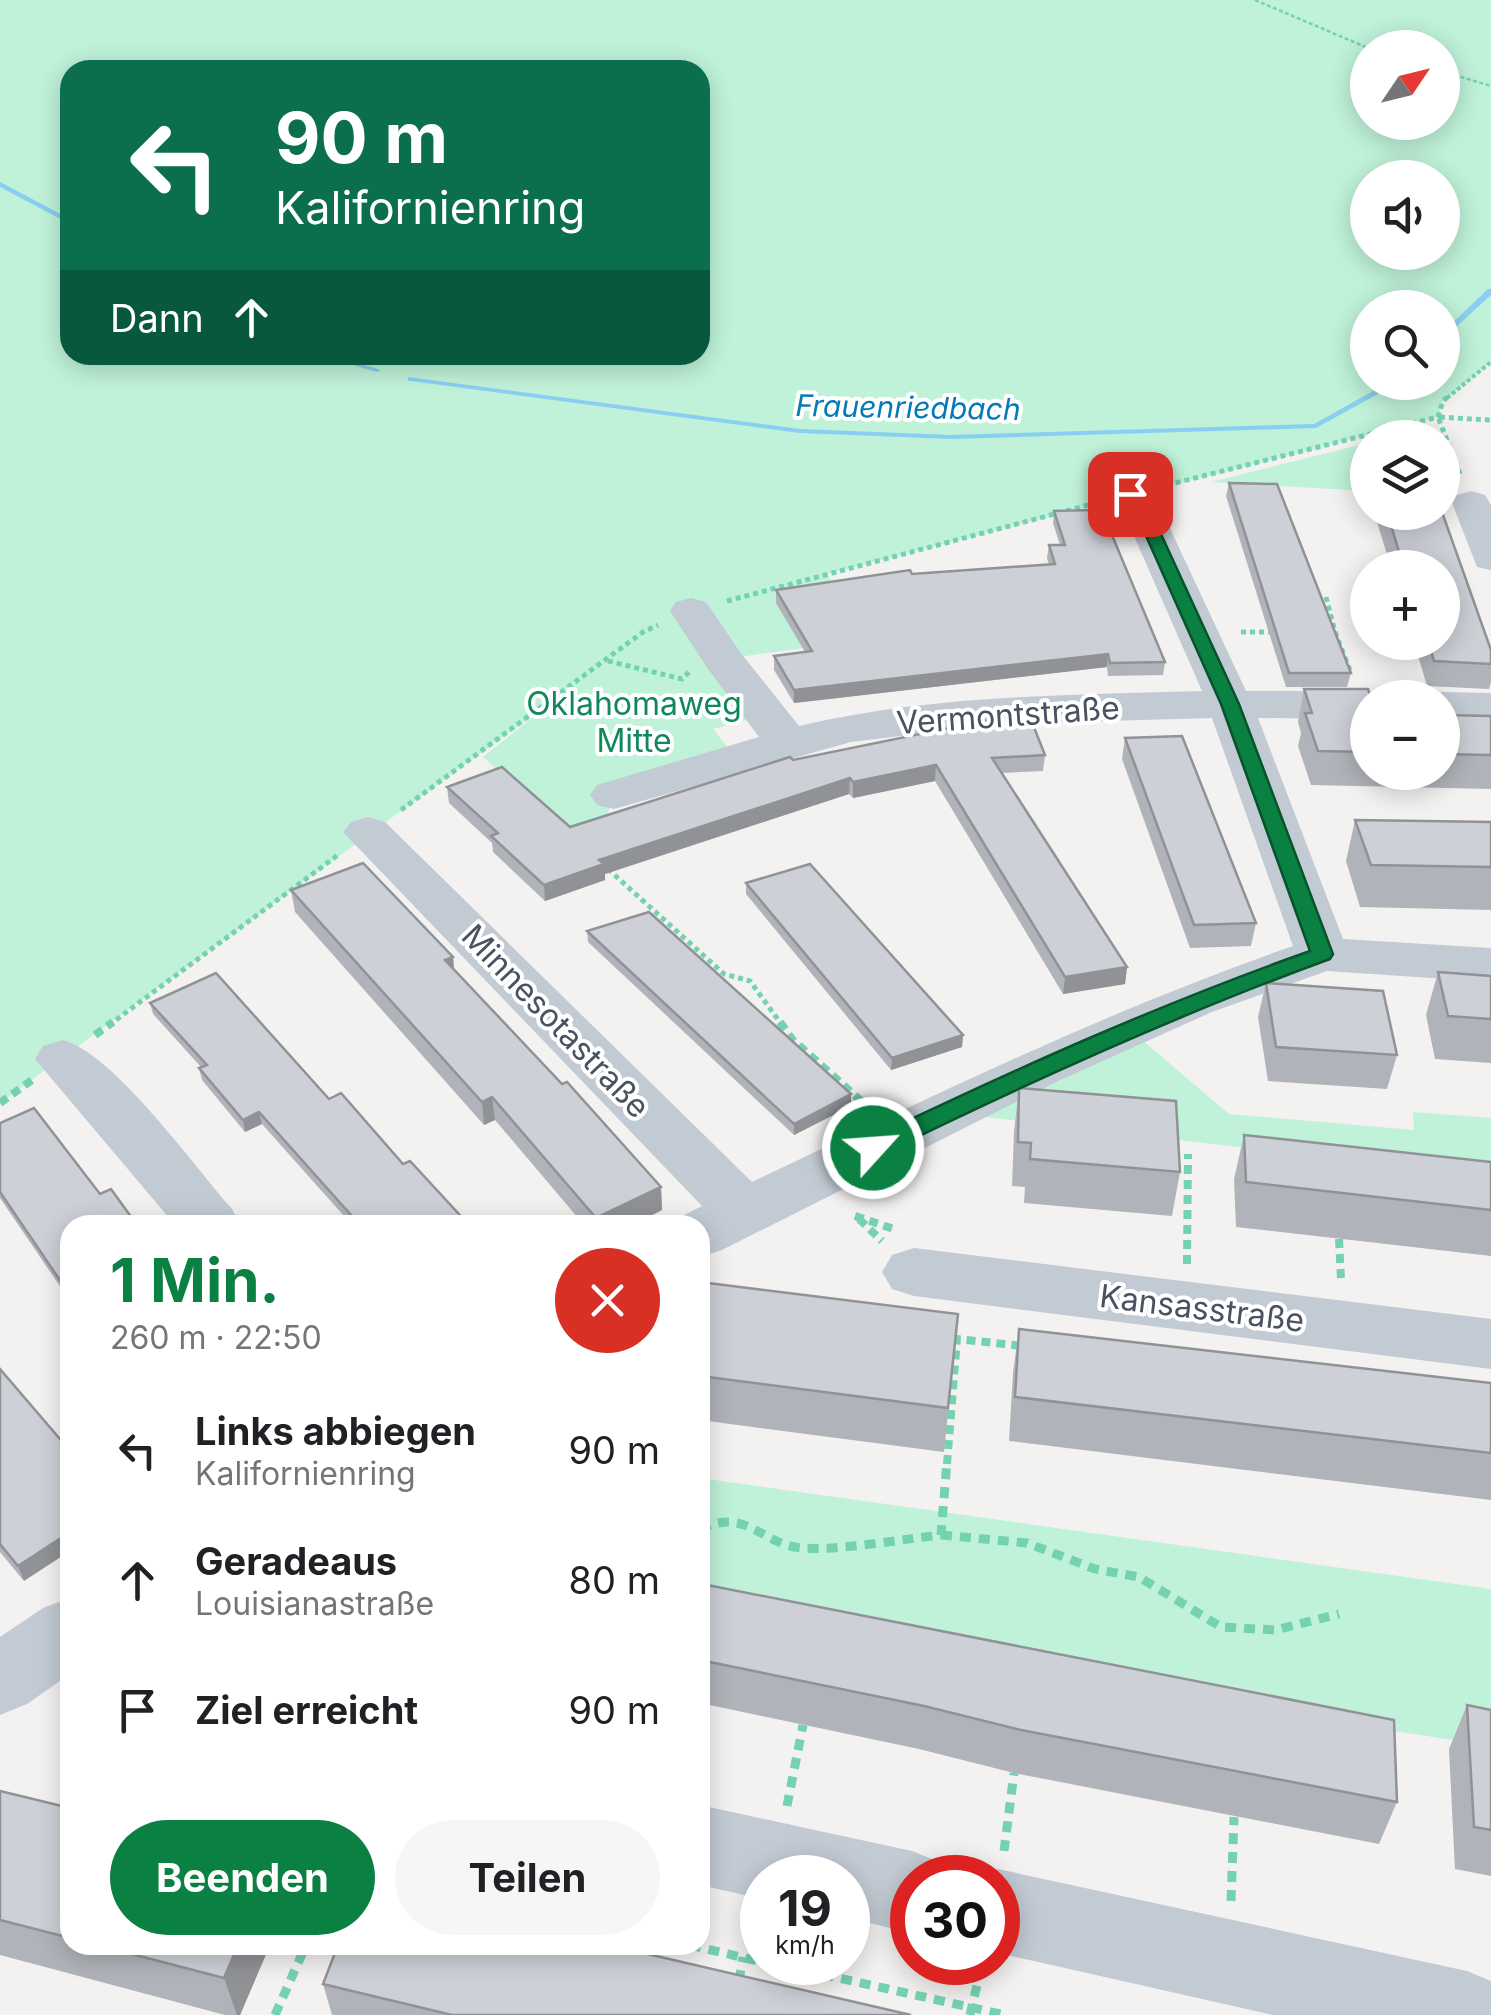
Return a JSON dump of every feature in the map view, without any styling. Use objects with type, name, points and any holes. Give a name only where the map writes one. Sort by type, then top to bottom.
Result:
[{"type":"street","points":[[1130,494],[1141,508],[1230,704],[1322,954]]},
{"type":"street","points":[[1471,504],[1491,558]]},
{"type":"street","points":[[691,611],[723,660],[788,743]]},
{"type":"street","name":"Vermontstraße","points":[[614,795],[850,728],[1000,710],[1230,704],[1350,692]]},
{"type":"street","points":[[1460,706],[1491,707]]},
{"type":"street","name":"Minnesotastraße","points":[[368,832],[721,1222]]},
{"type":"street","points":[[721,1222],[1036,1069],[1193,1000],[1322,954],[1491,965]]},
{"type":"street","points":[[62,1059],[103,1098],[202,1215]]},
{"type":"street","name":"Kansasstraße","points":[[914,1272],[1491,1344]]},
{"type":"street","points":[[0,1680],[60,1638]]},
{"type":"street","points":[[738,1853],[890,1887]]},
{"type":"street","points":[[1020,1893],[1230,1962],[1467,2015]]},
{"type":"path","points":[[1255,0],[1350,40]]},
{"type":"path","points":[[1460,77],[1491,86]]},
{"type":"path","points":[[1471,504],[1438,417],[1491,420]]},
{"type":"path","points":[[1326,597],[1356,680]]},
{"type":"path","points":[[1195,632],[1283,632]]},
{"type":"path","points":[[1318,632],[1336,632]]},
{"type":"path","points":[[608,661],[682,678],[697,666],[723,660]]},
{"type":"path","points":[[607,868],[724,974],[750,981],[792,1038],[876,1115]]},
{"type":"path","points":[[1187,1267],[1188,1154]]},
{"type":"path","points":[[1339,1239],[1341,1289]]},
{"type":"path","points":[[941,1536],[957,1340],[1030,1347]]},
{"type":"path","points":[[710,1524],[718,1520],[746,1524],[799,1548],[941,1536],[1027,1543],[1095,1569],[1139,1578],[1221,1627],[1275,1630],[1339,1614]]},
{"type":"path","points":[[738,1853],[803,1725]]},
{"type":"path","points":[[1004,1855],[1014,1773]]},
{"type":"path","points":[[1230,1962],[1234,1817]]},
{"type":"path","points":[[710,1950],[740,1956]]},
{"type":"path","points":[[275,2015],[302,1955]]},
{"type":"path","points":[[736,1996],[740,1974]]},
{"type":"path","points":[[861,1985],[970,2011],[1004,2015]]},
{"type":"path","points":[[970,2011],[976,1985]]},
{"type":"green space","name":"Oklahomaweg Mitte","points":[[0,0],[1491,0],[1491,362],[1460,387],[1460,290],[1350,290],[1350,400],[1444,400],[1438,417],[1350,420],[1350,440],[827,574],[867,639],[724,659],[764,715],[713,729],[736,757],[614,795],[606,819],[568,833],[483,757],[566,691],[0,1103]]},
{"type":"green space","points":[[1350,447],[1350,490],[1211,482]]},
{"type":"green space","points":[[1141,1039],[1229,1114],[1414,1130],[1413,1112],[1491,1118],[1491,1177],[977,1116]]},
{"type":"green space","points":[[710,1479],[1491,1589],[1491,1746],[1330,1721],[710,1594]]},
{"type":"building","points":[[1229,483],[1277,484],[1351,673],[1289,673]]},
{"type":"building","points":[[1094,510],[1096,516],[1104,516],[1165,662],[1110,663],[1108,654],[794,690],[774,656],[812,651],[776,590],[910,570],[912,574],[1055,564],[1049,545],[1065,545],[1054,511]]},
{"type":"building","points":[[1392,530],[1448,530],[1455,550],[1399,550]]},
{"type":"building","points":[[1460,563],[1491,650],[1491,664],[1434,661],[1460,660]]},
{"type":"building","points":[[1304,689],[1350,689],[1350,752],[1318,751],[1305,713],[1312,713]]},
{"type":"building","points":[[1028,712],[1045,755],[992,758],[1127,967],[1065,977],[936,765],[853,782],[850,778],[599,860],[604,864],[544,885],[491,836],[498,833],[447,787],[502,767],[570,827],[790,757],[793,760]]},
{"type":"building","points":[[1460,715],[1491,716],[1491,755],[1460,754]]},
{"type":"building","points":[[1182,736],[1256,923],[1194,925],[1125,738]]},
{"type":"building","points":[[1355,820],[1491,822],[1491,867],[1371,865]]},
{"type":"building","points":[[363,863],[453,957],[445,960],[562,1084],[567,1082],[661,1187],[602,1215],[593,1215],[492,1097],[482,1102],[291,890]]},
{"type":"building","points":[[810,864],[963,1035],[892,1058],[746,883]]},
{"type":"building","points":[[649,912],[851,1094],[794,1124],[587,931]]},
{"type":"building","points":[[1438,972],[1491,976],[1491,1019],[1448,1016]]},
{"type":"building","points":[[216,973],[329,1099],[341,1093],[403,1164],[410,1161],[460,1215],[351,1215],[259,1112],[243,1120],[199,1068],[207,1065],[150,1003]]},
{"type":"building","points":[[1266,983],[1383,991],[1397,1055],[1276,1047]]},
{"type":"building","points":[[1019,1088],[1176,1101],[1180,1172],[1030,1159],[1031,1143],[1018,1142]]},
{"type":"building","points":[[34,1108],[100,1194],[111,1189],[130,1215],[60,1215],[60,1280],[0,1192],[0,1123]]},
{"type":"building","points":[[1244,1135],[1491,1162],[1491,1210],[1246,1182]]},
{"type":"building","points":[[710,1283],[958,1314],[948,1408],[710,1377]]},
{"type":"building","points":[[1019,1329],[1491,1383],[1491,1453],[1015,1397]]},
{"type":"building","points":[[0,1369],[60,1439],[60,1539],[18,1566],[0,1544]]},
{"type":"building","points":[[710,1586],[1394,1720],[1397,1802],[1021,1730],[710,1662]]},
{"type":"building","points":[[1467,1705],[1491,1710],[1491,1830],[1474,1827]]},
{"type":"building","points":[[0,1791],[60,1806],[60,1935],[0,1920]]},
{"type":"building","points":[[135,1955],[234,1955],[224,1978]]},
{"type":"building","points":[[334,1955],[652,1955],[740,1975],[740,1985],[782,1985],[911,2015],[452,2015],[323,1984]]},
{"type":"waterway","name":"Frauenriedbach","points":[[0,184],[60,217]]},
{"type":"waterway","name":"Frauenriedbach","points":[[1460,321],[1491,291]]},
{"type":"waterway","name":"Frauenriedbach","points":[[359,365],[377,370]]},
{"type":"waterway","name":"Frauenriedbach","points":[[411,379],[800,431],[951,437],[1316,426],[1363,400]]},
{"type":"route","points":[[873,1148],[1036,1069],[1193,1000],[1322,954],[1230,704],[1141,508],[1130,494]]}]
